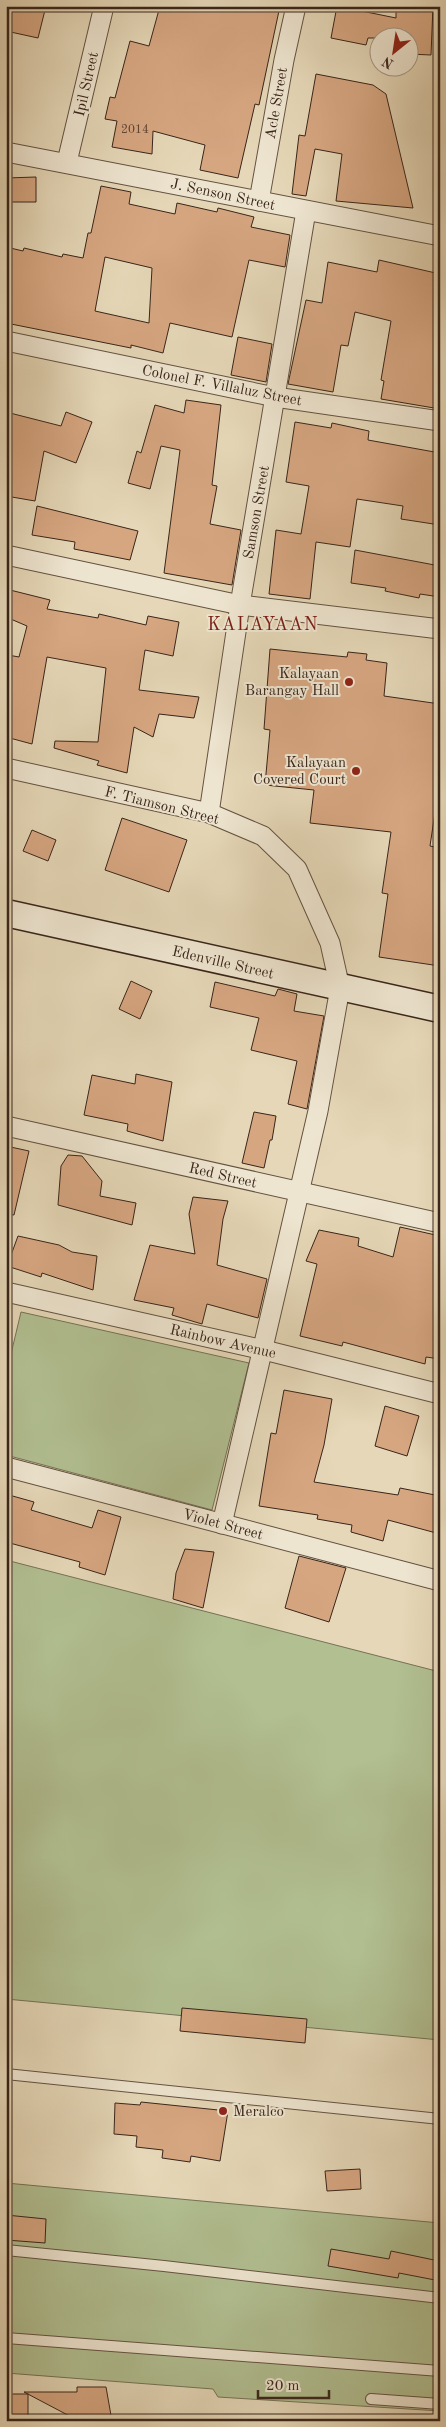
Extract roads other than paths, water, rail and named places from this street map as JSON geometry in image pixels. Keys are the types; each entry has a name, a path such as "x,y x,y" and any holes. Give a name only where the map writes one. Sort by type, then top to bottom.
{"street":[{"name":"Ipil Street","path":"67,162 104,6"},
{"name":"Acle Street","path":"259,201 284,60 296,6"},
{"name":"J. Senson Street","path":"6,152 67,162 306,211 440,236"},
{"name":"Samson Street","path":"209,814 240,605 306,211"},
{"name":"Colonel F. Villaluz Street","path":"6,341 275,397 440,422"},
{"path":"6,555 240,605 440,629"},
{"name":"F. Tiamson Street","path":"6,768 209,814 263,836 298,869 330,943 340,988"},
{"name":"Edenville Street","path":"6,913 440,1009"},
{"path":"222,1524 264,1350 318,1111 340,988"},
{"name":"Red Street","path":"6,1126 440,1223"},
{"name":"Rainbow Avenue","path":"6,1292 264,1350 440,1394"},
{"name":"Violet Street","path":"6,1466 440,1581"}],"lane":[{"path":"6,2074 440,2119"},
{"path":"6,2250 440,2298"},
{"path":"6,2338 440,2371"},
{"path":"370,2399 440,2404"}],"place":[{"name":"Kalayaan Barangay Hall","path":"349,682"},
{"name":"Kalayaan Covered Court","path":"356,771"},
{"name":"Meralco","path":"223,2111"}],"district":[{"name":"KALAYAAN","path":"263,624"}]}
